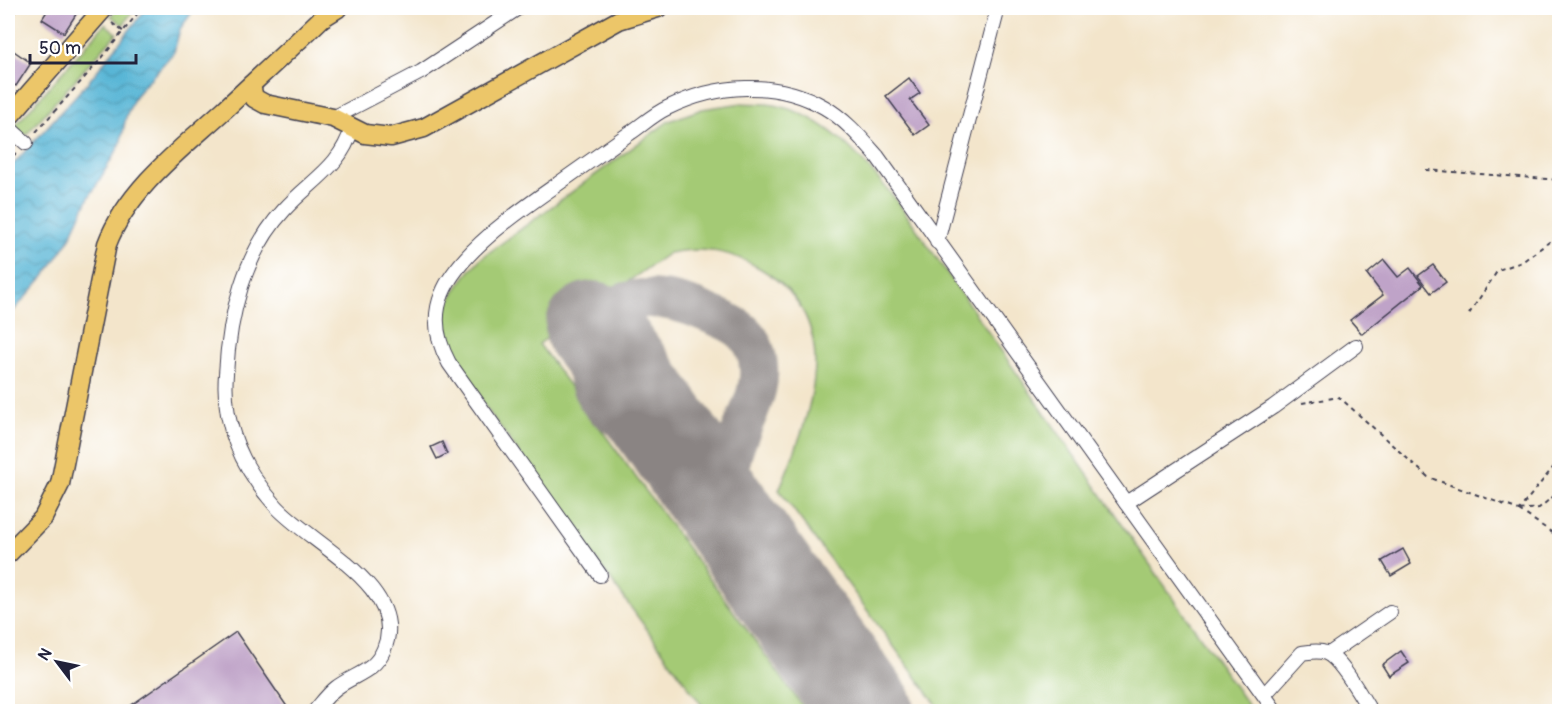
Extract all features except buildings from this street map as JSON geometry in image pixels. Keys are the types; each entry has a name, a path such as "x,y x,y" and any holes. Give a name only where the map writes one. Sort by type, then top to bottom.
{"main road":[{"path":"9,115 104,8"},
{"path":"8,554 43,518 60,484 107,244 113,228 133,198 157,172 322,18 338,8"},
{"path":"251,85 254,98 265,104 333,118 365,134 390,137 424,128 619,20 658,8"}],"lane":[{"path":"937,242 998,8"},
{"path":"333,118 420,72 511,10"},
{"path":"600,575 448,363 438,343 437,311 442,294 464,258 547,192 665,108 696,96 733,88 776,89 810,100 836,115 877,156 1276,711"},
{"path":"9,115 26,142"},
{"path":"314,711 336,688 362,675 378,660 387,636 384,610 368,583 283,513 247,466 229,421 225,403 226,374 232,318 246,272 260,242 281,212 302,190 336,162 347,147 352,128"},
{"path":"1126,503 1273,407 1356,346"},
{"path":"1329,654 1390,612"},
{"path":"1265,694 1302,653 1314,651 1329,654 1371,711"}],"path":[{"path":"8,162 101,59 142,8"},
{"path":"1426,170 1560,180"},
{"path":"1469,314 1498,270 1522,262 1560,234"},
{"path":"1273,407 1339,397 1428,477 1519,510 1560,538"},
{"path":"1519,510 1560,459"},
{"path":"1519,510 1539,508 1560,491"}],"green space":[{"path":"119,8 135,8 123,25 111,16"},
{"path":"105,24 117,33 25,136 14,127"},
{"path":"742,103 779,106 815,121 846,144 885,186 1252,711 941,711 779,490 802,432 815,372 814,343 805,315 788,291 761,269 728,254 694,250 669,253 539,344 806,711 706,711 455,365 445,343 443,320 451,298 480,259 669,121 702,109"}],"water":[{"path":"147,8 195,8 180,29 174,52 135,96 126,117 120,145 88,199 68,242 46,274 8,317 8,170 89,81"}],"taxiway":[{"path":"688,461 658,436 606,409 593,391 587,371 588,349 594,329 605,314 618,305 634,300 651,299 688,306 736,326 753,344 759,368 758,382 751,408 735,448 730,470 730,493 735,525"}],"runway":[{"path":"593,329 867,712"}]}
